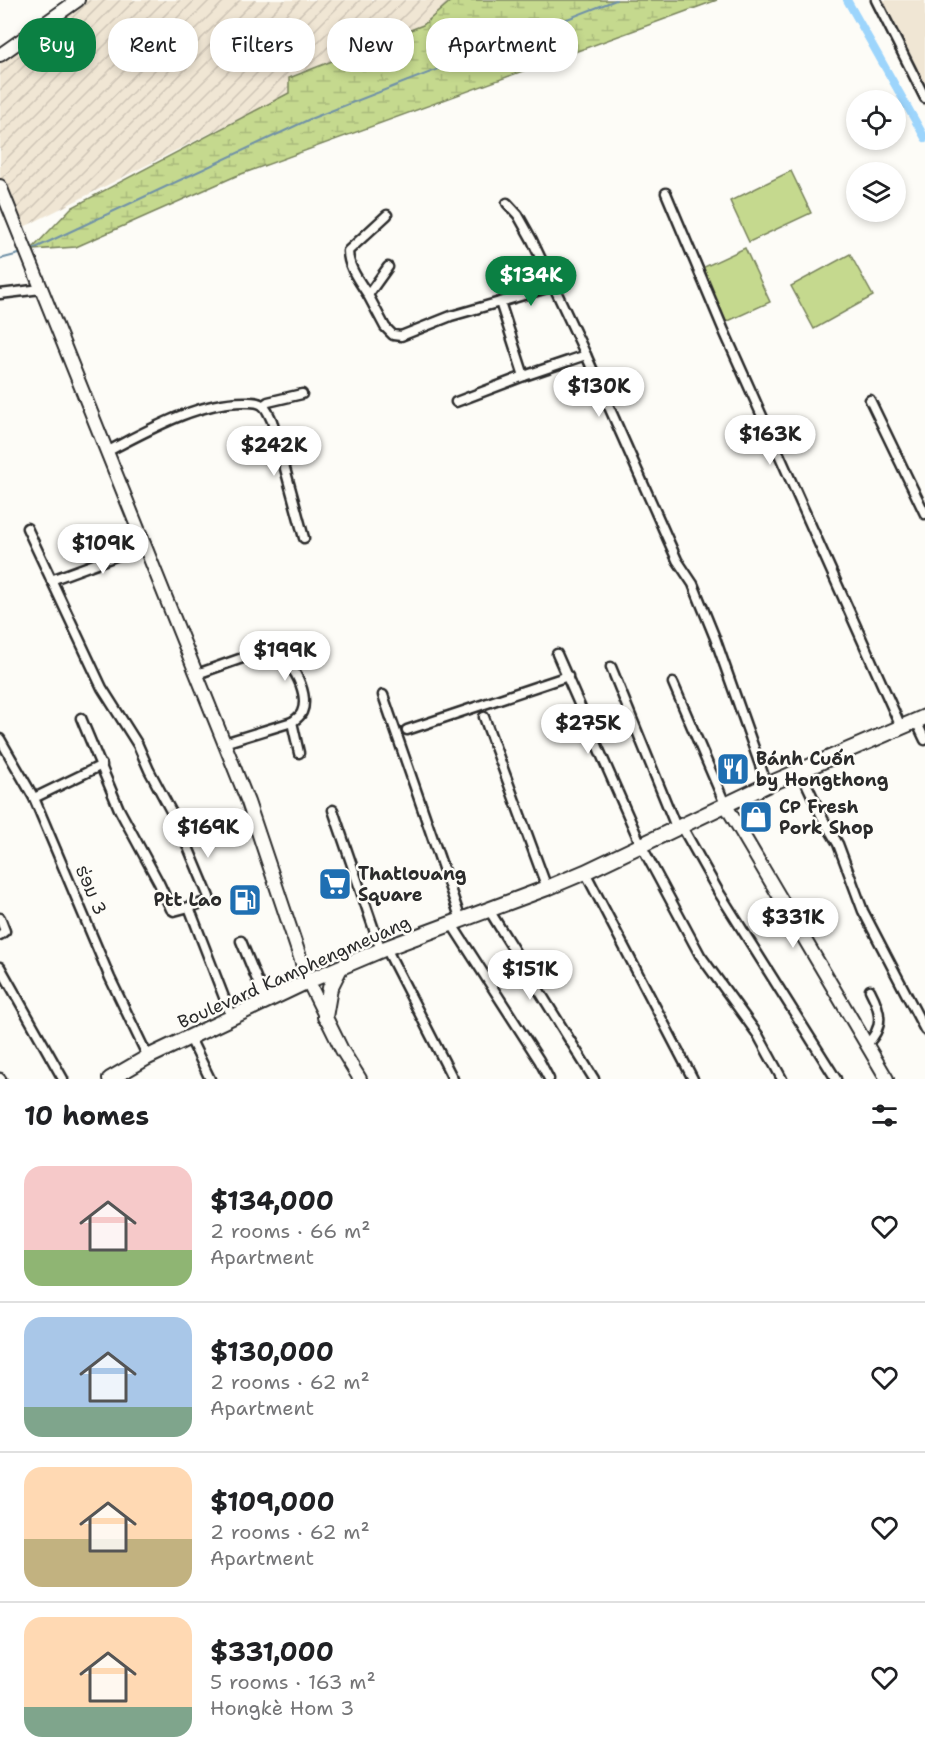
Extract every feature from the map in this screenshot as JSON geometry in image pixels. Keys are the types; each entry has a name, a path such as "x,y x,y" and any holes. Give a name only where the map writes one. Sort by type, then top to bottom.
{"main road":[{"path":"0,54 78,0"},
{"path":"0,186 248,802 308,981 324,1017 360,1079"},
{"name":"Boulevard Kamphengmeuang","path":"120,1076 148,1057 308,981 384,949 585,872 766,785 920,719"},
{"path":"725,804 887,1079"},
{"path":"324,1017 330,988 340,968"}],"street":[{"path":"876,0 925,98"},
{"path":"666,193 733,351 901,727"},
{"path":"507,204 518,215 532,240 677,560 693,584 715,638 766,785"},
{"path":"387,215 348,251 349,261 355,274 385,327 393,335 401,336 451,316 554,286"},
{"path":"368,295 388,267"},
{"path":"0,294 41,289"},
{"path":"500,302 524,376"},
{"path":"456,402 586,355"},
{"path":"264,405 302,394"},
{"path":"870,399 925,514"},
{"path":"108,451 153,429 203,409 229,402 256,402 264,405 272,420 304,538"},
{"path":"27,528 102,688 138,745 184,838 209,897 208,901 174,911 171,909 119,809 81,718"},
{"path":"51,580 146,545"},
{"path":"197,674 268,649 276,652 296,673 303,695 303,710 292,722 225,743"},
{"path":"557,654 641,845 700,955 758,1035 782,1079"},
{"path":"611,667 679,826 836,1079"},
{"path":"407,730 568,676"},
{"path":"673,683 725,804"},
{"path":"383,695 456,922 549,1079"},
{"path":"484,717 547,888"},
{"path":"920,719 925,740"},
{"path":"292,722 299,753"},
{"name":"ຮ່ອມ 3","path":"0,739 34,798 110,978 148,1057"},
{"path":"34,798 102,765"},
{"path":"800,770 823,819 838,844 863,911 925,1030"},
{"path":"333,810 384,949 453,1079"},
{"path":"585,872 693,1079"},
{"path":"189,907 232,1018"},
{"path":"489,910 594,1079"},
{"path":"0,918 5,931 0,935"},
{"path":"241,941 266,1002"},
{"path":"0,966 63,1079"},
{"path":"866,1045 876,1035 879,1021 879,1007 870,990"},
{"path":"190,1038 210,1079"}],"shaded area":[{"path":"71,0 452,0 431,18 426,18 423,25 414,28 414,18 327,18 327,62 315,67 315,18 210,18 210,72 302,72 289,77 290,93 18,230 0,186 0,55 18,41 18,72 96,72 96,18 48,18"},
{"path":"869,0 925,0 925,107"}],"green space":[{"path":"452,0 717,0 578,51 578,18 431,18"},
{"path":"426,22 426,72 520,72 236,176 76,247 31,250 71,208 289,93 289,78 304,72 315,72 315,68 327,63 327,72 414,72 414,29"},
{"path":"791,171 811,213 749,242 730,201"},
{"path":"745,248 770,302 726,322 702,268"},
{"path":"850,254 873,296 814,329 791,286"}],"waterway":[{"path":"31,250 310,119 616,0"},
{"path":"847,0 925,138"},
{"path":"0,259 23,253"}],"place":[{"name":"Bánh Cuốn by Hongthong","path":"733,769"},
{"name":"CP Fresh Pork Shop","path":"756,817"},
{"name":"Thatlouang Square","path":"335,884"},
{"name":"Ptt Lao","path":"245,900"}]}
